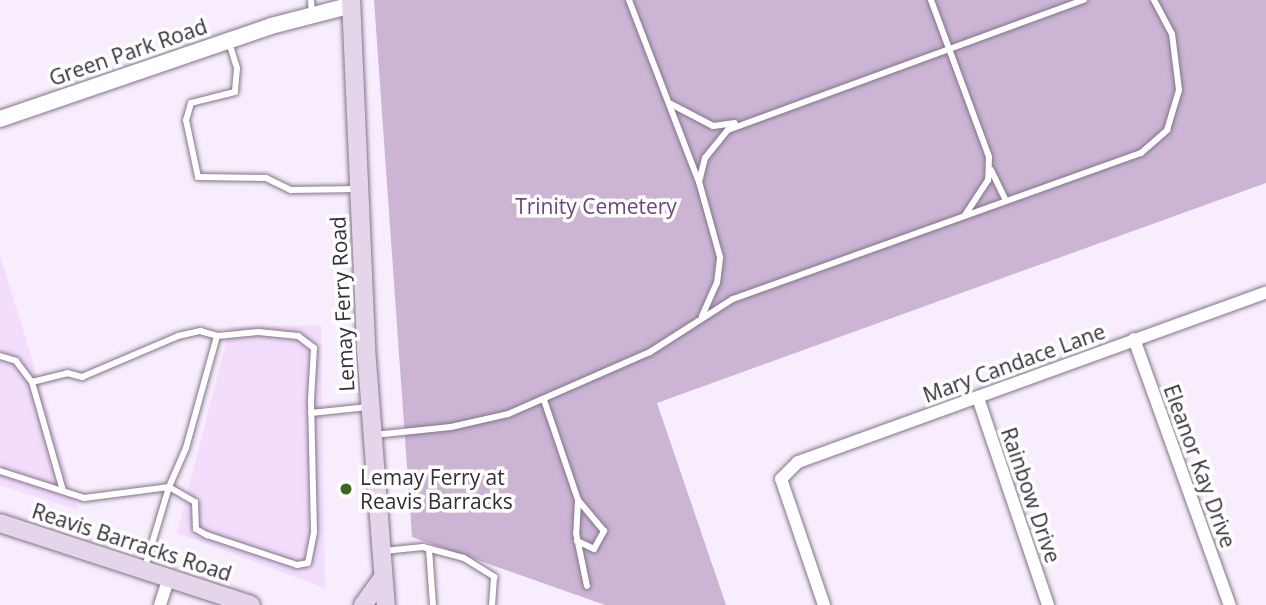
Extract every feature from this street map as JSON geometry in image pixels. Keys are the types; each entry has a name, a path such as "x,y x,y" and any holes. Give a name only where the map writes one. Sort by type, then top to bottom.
{"main road":[{"name":"Lemay Ferry Road","path":"354,2 369,407 386,605"},
{"name":"Reavis Barracks Road","path":"0,523 250,605"},
{"path":"363,605 383,578"}],"street":[{"name":"Green Park Road","path":"0,119 229,41 311,7 354,2"},
{"name":"Mary Candace Lane","path":"824,605 781,479 798,462 1266,293"},
{"name":"Eleanor Kay Drive","path":"1134,339 1230,605"},
{"name":"Rainbow Drive","path":"978,398 1048,605"},
{"path":"160,605 169,577"}],"lane":[{"path":"629,0 699,182 720,257 717,284 701,318"},
{"path":"931,0 990,168 1006,201"},
{"path":"670,103 713,127 747,120 1084,0"},
{"path":"372,436 451,428 508,414 650,352 733,299 1141,153 1167,130 1179,90 1179,64 1165,15 1154,0"},
{"path":"229,41 237,68 235,92 191,103 186,120 198,177 266,178 291,190 359,188"},
{"path":"699,182 714,142 747,120"},
{"path":"964,216 983,190 990,168"},
{"path":"0,471 84,498 169,486 195,502 197,528 207,535 297,565 308,563 314,532 311,413 314,348 298,336 258,332 217,336 200,331 178,336 82,377 67,373 32,382"},
{"path":"144,570 169,486 186,448 217,336"},
{"path":"0,356 16,361 32,382 63,491"},
{"path":"544,400 578,500 577,541 587,586"},
{"path":"311,413 369,407"},
{"path":"577,541 594,549 604,531 578,500"},
{"path":"429,549 433,605"},
{"path":"381,551 429,549 486,569 494,577 492,605"}],"shaded area":[{"path":"0,255 36,372 78,510 0,485"},
{"path":"321,325 325,588 177,533 230,327"}],"green space":[{"name":"Trinity Cemetery","path":"374,0 1266,0 1266,183 657,403 726,605 605,605 412,537"}],"place":[{"name":"Lemay Ferry at Reavis Barracks","path":"346,489"}]}
